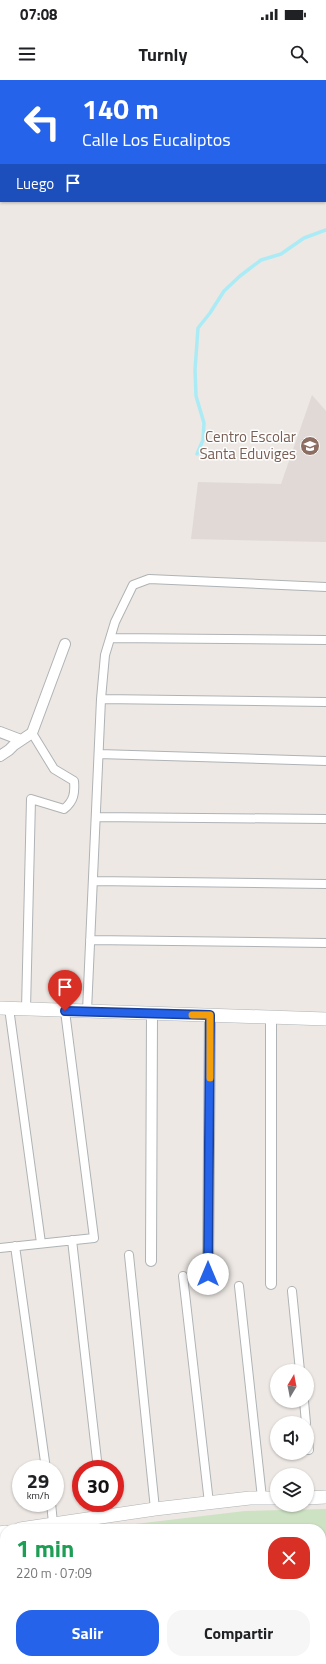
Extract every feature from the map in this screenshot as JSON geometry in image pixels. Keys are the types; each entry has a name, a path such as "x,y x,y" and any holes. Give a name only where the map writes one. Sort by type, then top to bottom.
{"street":[{"path":"87,1011 101,699 105,655 115,622 133,585 149,580 326,587"},
{"path":"111,638 326,640"},
{"path":"0,756 21,740 32,734 65,644"},
{"path":"101,699 326,702"},
{"path":"0,732 21,740"},
{"path":"26,1009 31,799 64,808 70,804 75,793 74,781 54,769 32,734"},
{"path":"99,754 326,760"},
{"path":"96,817 326,819"},
{"path":"93,881 326,884"},
{"path":"90,940 326,943"},
{"path":"41,1243 4,1008 152,1014 326,1018"},
{"path":"0,1248 94,1238 65,1011"},
{"path":"151,1261 152,1014"},
{"path":"208,1274 210,1015"},
{"path":"271,1017 271,1284"},
{"path":"72,1240 97,1460"},
{"path":"15,1246 45,1460"},
{"path":"128,1255 155,1509"},
{"path":"183,1276 209,1503"},
{"path":"239,1286 262,1498"},
{"path":"292,1291 299,1364"},
{"path":"314,1498 326,1497"},
{"path":"48,1524 155,1509 270,1498"},
{"path":"52,1512 53,1523"},
{"path":"103,1512 103,1516"}],"shaded area":[{"name":"Centro Escolar Santa Eduviges","path":"312,395 326,411 326,542 191,539 198,482 281,484"}],"green space":[{"path":"314,1509 326,1509 326,1524 135,1524 245,1511 314,1512"}],"waterway":[{"path":"197,454 203,440 204,423 196,396 195,370 198,328 224,291 240,276 261,260 281,254 304,238 326,230"}],"slow traffic":[{"path":"192,1015 210,1015 210,1078"}],"place":[{"name":"Centro Escolar Santa Eduviges","path":"310,446"}],"route":[{"path":"65,1011 210,1015 208,1274"}]}
